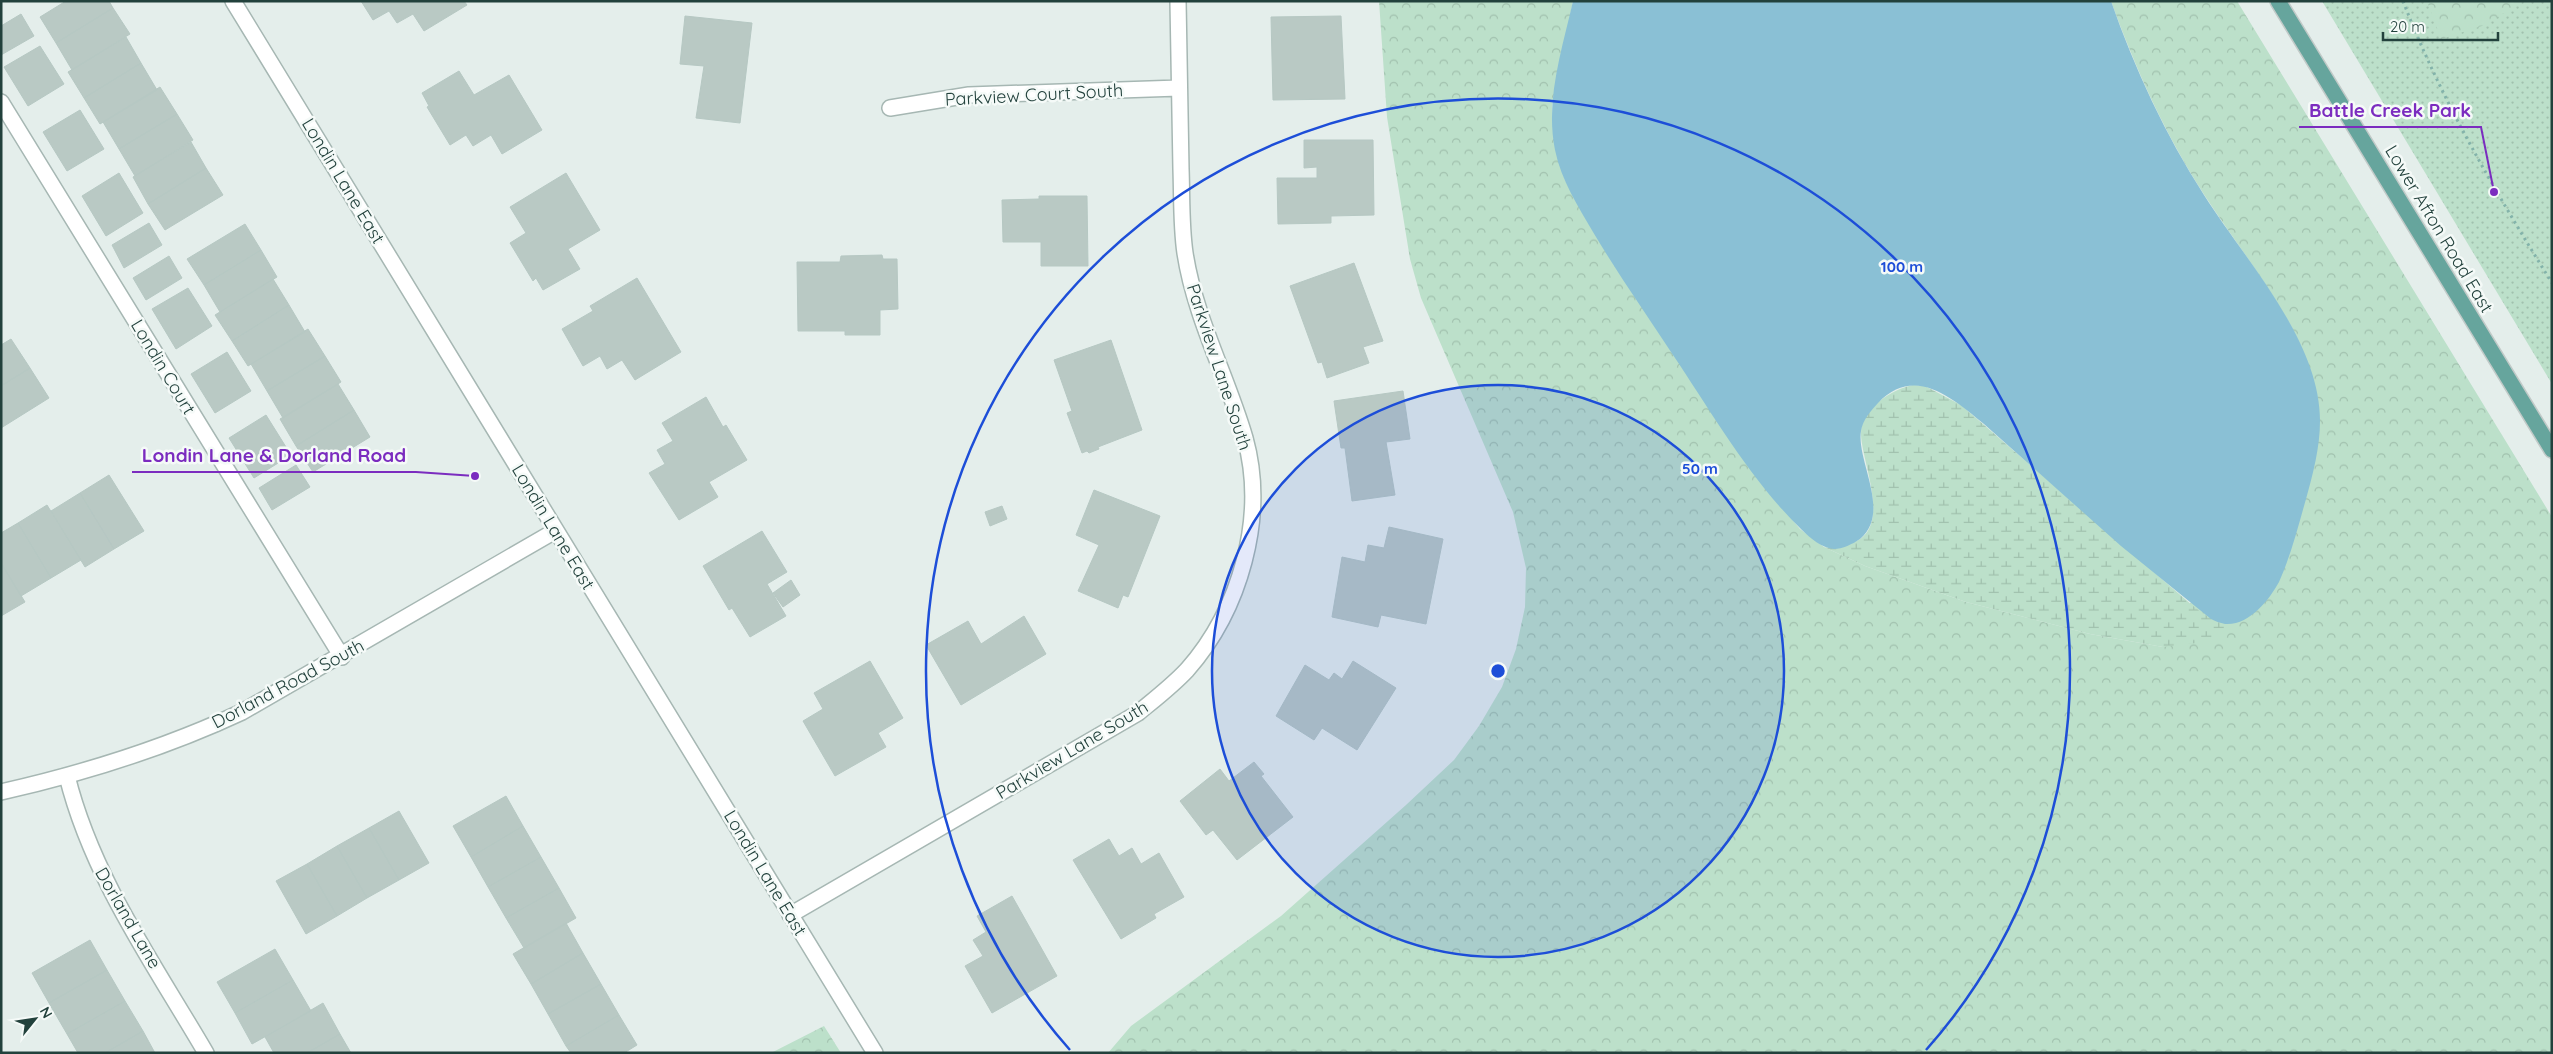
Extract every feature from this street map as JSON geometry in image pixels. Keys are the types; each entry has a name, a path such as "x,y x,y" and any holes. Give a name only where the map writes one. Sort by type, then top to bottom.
{"main road":[{"name":"Lower Afton Road East","path":"2278,1 2552,450"}],"street":[{"name":"Londin Lane East","path":"233,1 875,1053"},
{"name":"Parkview Lane South","path":"790,915 1138,713 1186,670 1205,646 1227,609 1236,588 1248,541 1252,497 1251,468 1239,419 1191,285 1184,237 1178,1"},
{"name":"Parkview Court South","path":"890,108 969,95 1179,88"},
{"name":"Londin Court","path":"1,102 342,657"},
{"name":"Dorland Road South","path":"1,792 67,776 145,752 242,712 342,657 556,531"},
{"name":"Dorland Lane","path":"67,776 75,810 95,860 206,1053"}],"path":[{"path":"2403,1 2422,51 2496,192 2552,283"}],"green space":[{"path":"1379,1 1573,1 1552,105 1556,152 1565,180 1607,254 1716,418 1756,476 1800,529 1824,547 1865,566 1966,602 2090,634 2163,647 2318,400 2305,357 2284,314 2205,196 2164,125 2141,77 2111,1 2237,1 2552,517 2552,1053 1108,1053 1131,1026 1281,916 1454,760 1479,726 1502,687 1516,649 1525,607 1526,568 1513,512 1421,298 1410,259 1387,117"},
{"path":"2322,1 2552,1 2552,384"},
{"path":"2427,1 2524,1 2482,26 2441,39"},
{"path":"1913,385 1925,386 1961,405 2193,606 2209,617 2216,621 2229,622 2254,613 2224,633 2196,643 2163,647 2090,634 1966,602 1865,566 1824,547 1843,546 1854,542 1865,534 1871,523 1873,509 1872,493 1861,435 1862,426 1871,409 1879,402 1896,391"},
{"path":"824,1026 841,1053 771,1053"}],"water":[{"path":"1573,1 2111,1 2130,52 2176,149 2204,195 2259,274 2294,331 2308,361 2317,391 2320,431 2311,480 2283,572 2275,589 2264,604 2250,616 2234,624 2225,624 2211,619 2121,546 1972,414 1947,396 1933,389 1920,386 1906,386 1892,392 1878,403 1865,419 1862,427 1861,443 1863,457 1873,501 1873,515 1869,528 1857,541 1837,549 1825,547 1809,536 1783,511 1733,446 1612,263 1561,172 1552,131 1553,94"}],"building":[{"path":"66,1 109,1 113,8 56,43 40,17"},
{"path":"361,1 464,1 467,5 424,31 413,14 397,23 389,11 373,20"},
{"path":"113,8 130,34 72,70 56,43"},
{"path":"21,14 34,36 1,55 1,26"},
{"path":"685,16 752,23 740,123 696,118 704,66 680,64"},
{"path":"1341,16 1345,99 1273,100 1271,17"},
{"path":"126,37 141,63 84,98 68,72"},
{"path":"40,46 64,84 28,106 4,67"},
{"path":"141,63 157,90 100,124 84,98"},
{"path":"459,71 474,95 509,75 542,130 502,154 491,135 473,146 466,135 450,145 427,107 429,106 422,93"},
{"path":"160,87 177,114 119,149 103,122"},
{"path":"80,110 104,149 67,171 43,132"},
{"path":"177,114 193,140 135,176 119,149"},
{"path":"1304,140 1373,140 1374,215 1331,216 1331,223 1278,224 1277,178 1317,178 1317,167 1304,168"},
{"path":"191,142 206,168 148,204 133,177"},
{"path":"206,168 223,195 165,230 148,204"},
{"path":"119,173 143,213 106,236 82,196"},
{"path":"566,173 600,230 568,249 580,269 543,290 536,278 533,281 510,243 526,233 510,207"},
{"path":"1039,196 1087,196 1088,266 1041,266 1041,242 1003,242 1002,200 1039,199"},
{"path":"149,223 162,245 124,268 112,245"},
{"path":"245,224 261,250 204,285 187,259"},
{"path":"261,250 277,277 220,312 204,285"},
{"path":"882,255 883,259 897,259 898,309 880,310 880,335 845,335 845,331 798,331 797,262 840,262 841,256"},
{"path":"169,256 182,278 146,300 133,278"},
{"path":"1354,263 1383,341 1363,347 1369,363 1327,378 1322,362 1318,363 1290,286"},
{"path":"637,278 681,352 635,380 622,360 607,369 600,356 583,366 562,329 593,311 590,306"},
{"path":"273,279 289,305 232,341 215,315"},
{"path":"188,288 212,326 176,349 152,309"},
{"path":"289,305 305,332 248,366 232,341"},
{"path":"308,329 325,356 267,391 251,364"},
{"path":"11,339 30,368 1,386 1,345"},
{"path":"1111,340 1142,430 1098,447 1099,449 1089,453 1087,451 1082,453 1067,413 1072,411 1054,360"},
{"path":"227,352 251,391 215,413 191,374"},
{"path":"325,356 341,382 283,418 267,391"},
{"path":"30,368 49,398 1,428 1,386"},
{"path":"338,384 354,410 296,446 280,419"},
{"path":"1403,391 1410,439 1386,442 1395,495 1352,501 1345,448 1341,448 1334,401"},
{"path":"706,397 723,427 726,425 747,460 709,482 718,497 679,520 649,473 665,464 657,450 673,441 662,423"},
{"path":"354,410 370,437 313,472 296,446"},
{"path":"266,415 291,455 254,478 229,438"},
{"path":"296,465 310,487 272,510 259,488"},
{"path":"109,475 144,531 114,549 80,493"},
{"path":"1094,490 1160,516 1128,597 1123,595 1118,608 1078,591 1099,545 1076,535"},
{"path":"80,493 114,549 85,567 51,511"},
{"path":"47,505 81,560 51,578 18,523"},
{"path":"1002,506 1007,519 990,526 985,512"},
{"path":"18,523 51,578 21,596 1,563 1,533"},
{"path":"1389,527 1443,539 1426,624 1381,615 1378,627 1332,617 1342,557 1365,562 1368,545 1384,548"},
{"path":"762,531 787,572 767,584 786,616 750,637 732,608 729,610 703,566"},
{"path":"1,563 25,602 1,616"},
{"path":"791,580 800,595 783,607 773,593"},
{"path":"1024,616 1046,654 961,705 926,645 968,621 981,644"},
{"path":"870,661 903,718 878,733 886,747 835,776 803,721 823,709 814,693"},
{"path":"1353,661 1396,688 1357,750 1322,728 1314,740 1276,716 1305,665 1329,680 1334,673 1342,679"},
{"path":"1254,762 1264,774 1261,776 1293,817 1237,860 1213,830 1206,835 1180,801 1220,769 1229,781"},
{"path":"506,796 523,826 471,857 453,826"},
{"path":"399,811 429,863 399,880 369,828"},
{"path":"523,826 541,857 488,887 471,857"},
{"path":"369,828 399,880 367,898 337,846"},
{"path":"1109,839 1119,856 1132,848 1141,864 1159,853 1184,897 1154,914 1156,918 1121,939 1073,860"},
{"path":"337,846 367,898 337,916 307,864"},
{"path":"541,857 559,888 506,918 488,887"},
{"path":"307,864 337,916 306,934 276,881"},
{"path":"559,888 576,918 524,948 506,918"},
{"path":"1012,896 1057,976 992,1013 965,966 983,956 973,940 986,932 977,916"},
{"path":"566,923 583,953 531,984 513,954"},
{"path":"90,940 107,970 49,1003 32,973"},
{"path":"275,949 293,980 235,1013 217,982"},
{"path":"583,953 601,984 548,1014 531,984"},
{"path":"107,970 125,1001 67,1034 49,1003"},
{"path":"293,980 311,1011 252,1044 235,1013"},
{"path":"601,984 619,1015 566,1046 548,1014"},
{"path":"125,1001 143,1031 105,1053 78,1053 67,1034"},
{"path":"323,1003 340,1034 307,1053 274,1053 265,1037"},
{"path":"619,1015 637,1045 624,1053 571,1053 566,1046"},
{"path":"143,1031 155,1053 105,1053"},
{"path":"340,1034 351,1053 307,1053"}],"place":[{"name":"Battle Creek Park","path":"2494,192"},
{"name":"Londin Lane & Dorland Road","path":"475,476"}]}
